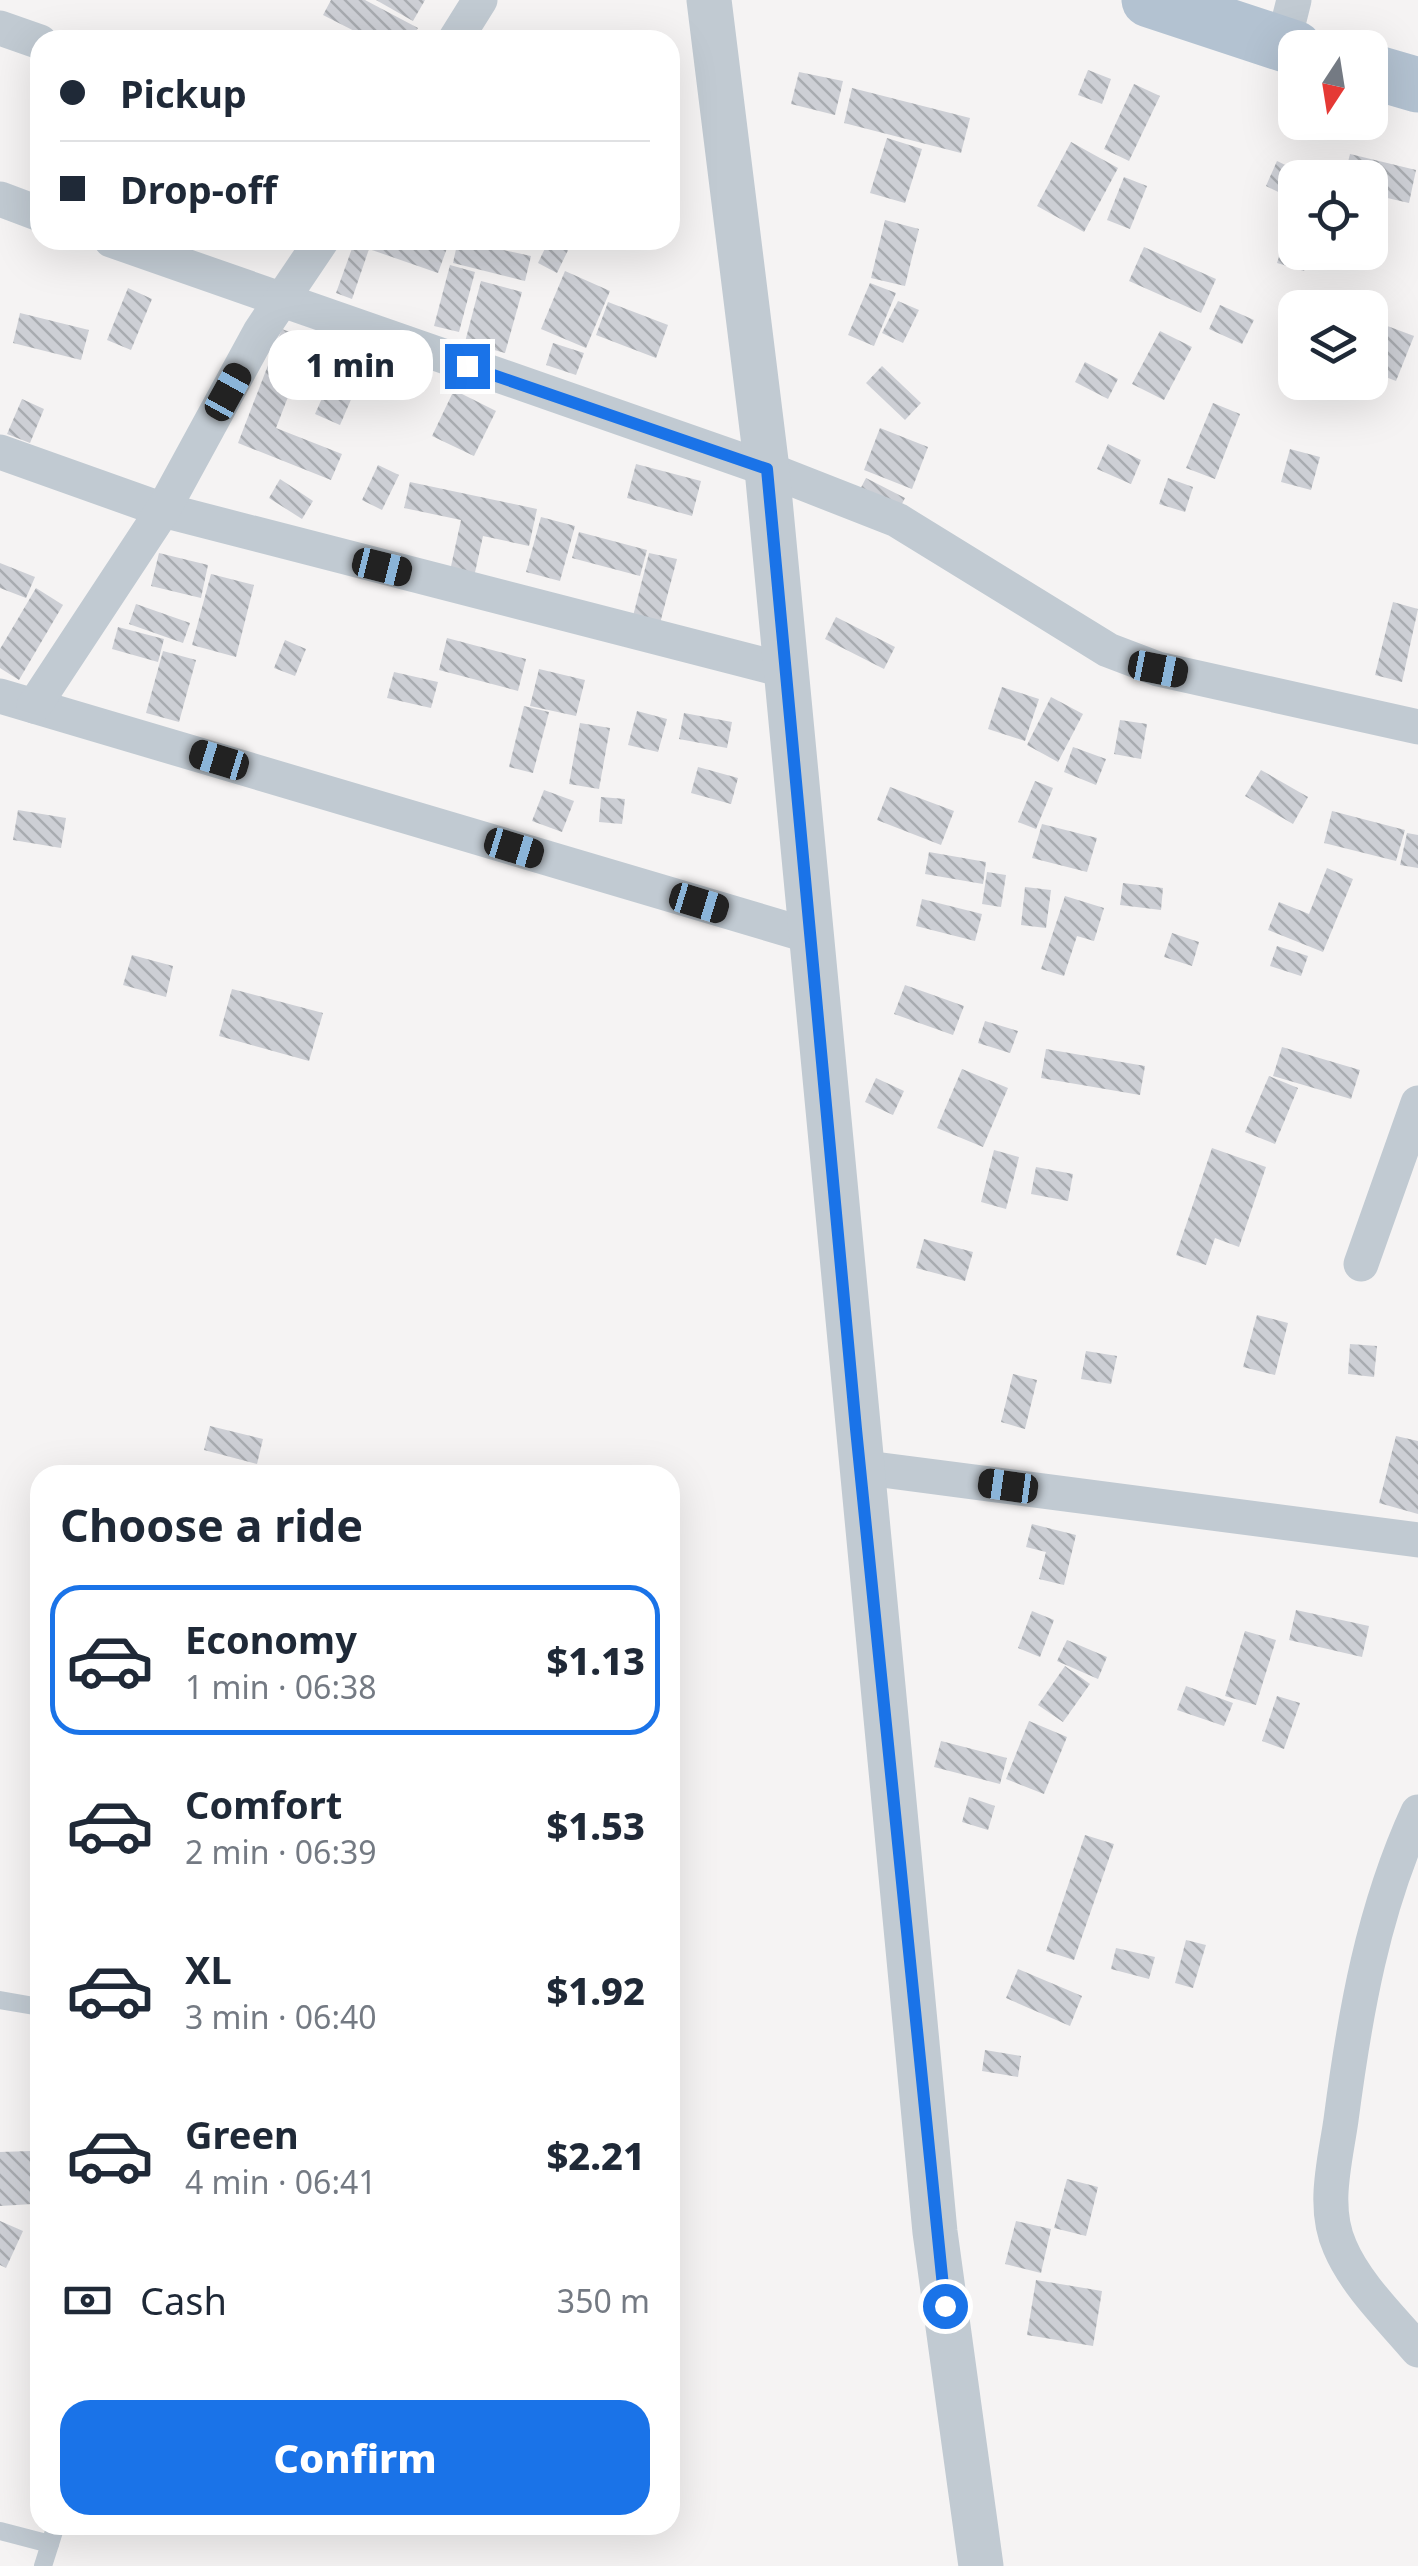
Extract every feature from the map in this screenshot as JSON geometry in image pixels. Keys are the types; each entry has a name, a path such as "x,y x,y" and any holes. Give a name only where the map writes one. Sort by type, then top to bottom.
{"main road":[{"path":"1150,0 1285,30"},
{"path":"1388,76 1418,85"}],"street":[{"path":"462,30 480,0"},
{"path":"709,0 767,469 935,2232 981,2566"},
{"path":"0,28 30,38"},
{"path":"0,199 30,210"},
{"path":"138,250 767,469 897,520 1124,656 1158,669 1418,727"},
{"path":"34,706 163,510 280,302 315,250"},
{"path":"0,452 163,510 784,670"},
{"path":"0,696 810,936"},
{"path":"1360,1264 1418,1103"},
{"path":"860,1467 1418,1540"},
{"path":"1418,1812 1380,1910 1356,2010 1329,2202 1340,2247 1371,2294 1418,2350"}],"lane":[{"path":"0,2000 30,2006"},
{"path":"0,2531 30,2533"},
{"path":"43,2566 53,2535"}],"building":[{"path":"331,0 365,0 418,28 352,30 323,15"},
{"path":"376,0 425,0 413,21"},
{"path":"1088,70 1111,79 1102,104 1078,95"},
{"path":"799,72 843,81 835,115 791,104"},
{"path":"1134,84 1160,96 1129,161 1104,149"},
{"path":"852,88 970,118 961,153 844,123"},
{"path":"887,138 922,149 905,203 870,193"},
{"path":"1071,142 1118,168 1084,232 1037,206"},
{"path":"1350,154 1375,160 1348,160"},
{"path":"1277,161 1278,192 1266,186"},
{"path":"1388,163 1416,170 1409,203 1388,198"},
{"path":"1124,177 1147,186 1130,229 1107,220"},
{"path":"885,220 919,229 905,286 871,278"},
{"path":"1144,247 1216,279 1201,313 1129,281"},
{"path":"351,250 369,250 352,299 336,293"},
{"path":"372,250 446,250 438,273"},
{"path":"456,250 504,250 531,256 525,281 453,263"},
{"path":"544,250 568,250 557,273 538,263"},
{"path":"450,265 475,272 459,332 434,326"},
{"path":"565,271 610,291 586,348 541,329"},
{"path":"481,281 522,292 505,353 465,342"},
{"path":"870,283 896,293 874,346 848,335"},
{"path":"128,288 152,299 131,350 107,340"},
{"path":"898,301 919,310 903,343 882,333"},
{"path":"608,302 668,325 656,358 596,335"},
{"path":"1220,305 1254,320 1242,344 1209,329"},
{"path":"20,313 89,330 81,360 13,343"},
{"path":"1388,326 1414,336 1396,381 1388,378"},
{"path":"282,329 310,340 276,428 342,454 331,480 238,443"},
{"path":"1160,331 1192,347 1164,400 1132,384"},
{"path":"553,343 584,353 576,375 546,365"},
{"path":"342,353 366,365 340,425 315,414"},
{"path":"1085,362 1118,379 1108,399 1075,382"},
{"path":"882,366 921,403 905,420 866,383"},
{"path":"454,390 496,411 474,456 432,436"},
{"path":"22,399 44,409 30,443 7,434"},
{"path":"1213,403 1240,414 1215,479 1186,468"},
{"path":"880,428 928,447 912,489 864,470"},
{"path":"1108,444 1141,460 1131,484 1097,469"},
{"path":"1290,449 1320,457 1311,490 1281,482"},
{"path":"636,464 701,481 692,516 627,498"},
{"path":"378,465 399,475 382,510 362,500"},
{"path":"866,478 905,498 893,521 854,501"},
{"path":"1168,478 1193,487 1185,512 1159,504"},
{"path":"280,479 313,501 302,519 269,498"},
{"path":"410,482 537,509 529,546 483,536 474,577 450,571 461,520 404,508"},
{"path":"541,517 575,526 560,581 526,572"},
{"path":"579,532 647,550 640,576 572,558"},
{"path":"159,553 208,565 201,598 151,586"},
{"path":"649,553 677,559 659,627 632,620"},
{"path":"0,563 35,577 26,598 0,588"},
{"path":"211,574 254,585 236,657 192,645"},
{"path":"36,588 63,605 19,680 0,668 0,649"},
{"path":"1393,602 1418,609 1402,682 1375,675"},
{"path":"136,604 190,623 183,643 129,624"},
{"path":"836,617 895,647 884,669 825,639"},
{"path":"118,627 164,639 158,662 112,649"},
{"path":"447,638 526,659 518,691 439,670"},
{"path":"285,640 306,649 295,676 274,668"},
{"path":"163,651 196,660 179,722 146,713"},
{"path":"539,669 585,680 576,716 530,706"},
{"path":"394,672 438,682 431,708 387,698"},
{"path":"1002,687 1039,699 1025,741 988,729"},
{"path":"1051,697 1083,714 1058,762 1027,745"},
{"path":"524,706 549,712 533,773 509,767"},
{"path":"637,711 667,719 658,752 628,745"},
{"path":"684,713 732,722 727,748 679,739"},
{"path":"1120,720 1147,724 1141,759 1114,754"},
{"path":"580,723 610,728 599,789 569,784"},
{"path":"1073,747 1106,759 1096,785 1064,772"},
{"path":"698,767 738,778 731,804 691,793"},
{"path":"1261,770 1308,797 1293,824 1245,796"},
{"path":"1035,781 1053,788 1036,829 1018,822"},
{"path":"890,787 954,811 941,845 877,820"},
{"path":"544,790 574,801 562,832 532,821"},
{"path":"601,797 625,799 622,824 599,822"},
{"path":"18,810 66,818 61,848 13,840"},
{"path":"1332,811 1405,830 1396,861 1324,843"},
{"path":"1042,824 1097,838 1087,872 1032,858"},
{"path":"1407,833 1418,835 1418,868 1400,865"},
{"path":"929,852 986,862 983,884 925,874"},
{"path":"1327,868 1353,879 1323,952 1268,930 1279,902 1309,914"},
{"path":"987,872 1006,875 1001,907 982,904"},
{"path":"1123,883 1163,888 1161,910 1120,905"},
{"path":"1025,887 1051,890 1046,928 1021,925"},
{"path":"1065,896 1104,908 1094,941 1077,936 1064,976 1041,969"},
{"path":"922,899 982,914 975,941 916,926"},
{"path":"1172,933 1199,942 1192,966 1164,957"},
{"path":"1277,946 1308,956 1301,976 1270,966"},
{"path":"132,955 173,966 166,997 123,985"},
{"path":"905,985 964,1006 953,1035 894,1014"},
{"path":"232,989 323,1013 309,1061 219,1036"},
{"path":"985,1021 1018,1031 1010,1053 978,1043"},
{"path":"1282,1047 1360,1070 1351,1099 1273,1076"},
{"path":"1046,1049 1145,1066 1140,1095 1041,1078"},
{"path":"962,1069 1008,1088 983,1147 937,1128"},
{"path":"1269,1076 1298,1088 1275,1144 1245,1132"},
{"path":"876,1078 904,1091 893,1115 865,1102"},
{"path":"1212,1148 1266,1167 1239,1247 1215,1238 1206,1265 1176,1255"},
{"path":"994,1150 1019,1157 1006,1209 981,1202"},
{"path":"1036,1167 1073,1174 1068,1201 1031,1194"},
{"path":"924,1239 973,1252 965,1281 916,1268"},
{"path":"1257,1315 1288,1323 1275,1375 1243,1367"},
{"path":"1350,1344 1377,1346 1374,1377 1348,1374"},
{"path":"1086,1351 1117,1356 1111,1384 1081,1379"},
{"path":"1013,1374 1037,1380 1025,1429 1001,1422"},
{"path":"210,1426 263,1439 257,1464 204,1450"},
{"path":"1396,1436 1418,1441 1418,1514 1379,1503"},
{"path":"1032,1524 1076,1535 1064,1585 1039,1579 1046,1552 1026,1547"},
{"path":"1296,1610 1369,1626 1362,1657 1289,1640"},
{"path":"1032,1611 1054,1620 1040,1657 1018,1648"},
{"path":"1245,1631 1276,1640 1256,1705 1225,1696"},
{"path":"1067,1640 1107,1657 1098,1679 1057,1661"},
{"path":"1065,1666 1090,1684 1063,1722 1038,1705"},
{"path":"1186,1686 1233,1703 1224,1726 1177,1710"},
{"path":"1277,1696 1300,1703 1284,1749 1262,1741"},
{"path":"1029,1721 1067,1737 1044,1794 1006,1779"},
{"path":"941,1741 1007,1758 1000,1784 934,1767"},
{"path":"969,1797 995,1806 988,1830 962,1822"},
{"path":"1085,1835 1114,1844 1074,1960 1046,1951"},
{"path":"1186,1940 1206,1945 1193,1988 1175,1983"},
{"path":"1116,1948 1155,1957 1149,1979 1111,1969"},
{"path":"1018,1969 1082,1996 1070,2026 1006,1998"},
{"path":"985,2050 1021,2056 1018,2077 982,2071"},
{"path":"30,2151 30,2204 0,2206 0,2152"},
{"path":"1067,2179 1098,2187 1086,2236 1054,2228"},
{"path":"0,2221 23,2231 6,2268 0,2265"},
{"path":"1016,2221 1051,2229 1041,2273 1005,2264"},
{"path":"1036,2280 1102,2291 1093,2346 1027,2335"}],"route":[{"path":"467,366 767,469 856,1429 945,2306"}]}
